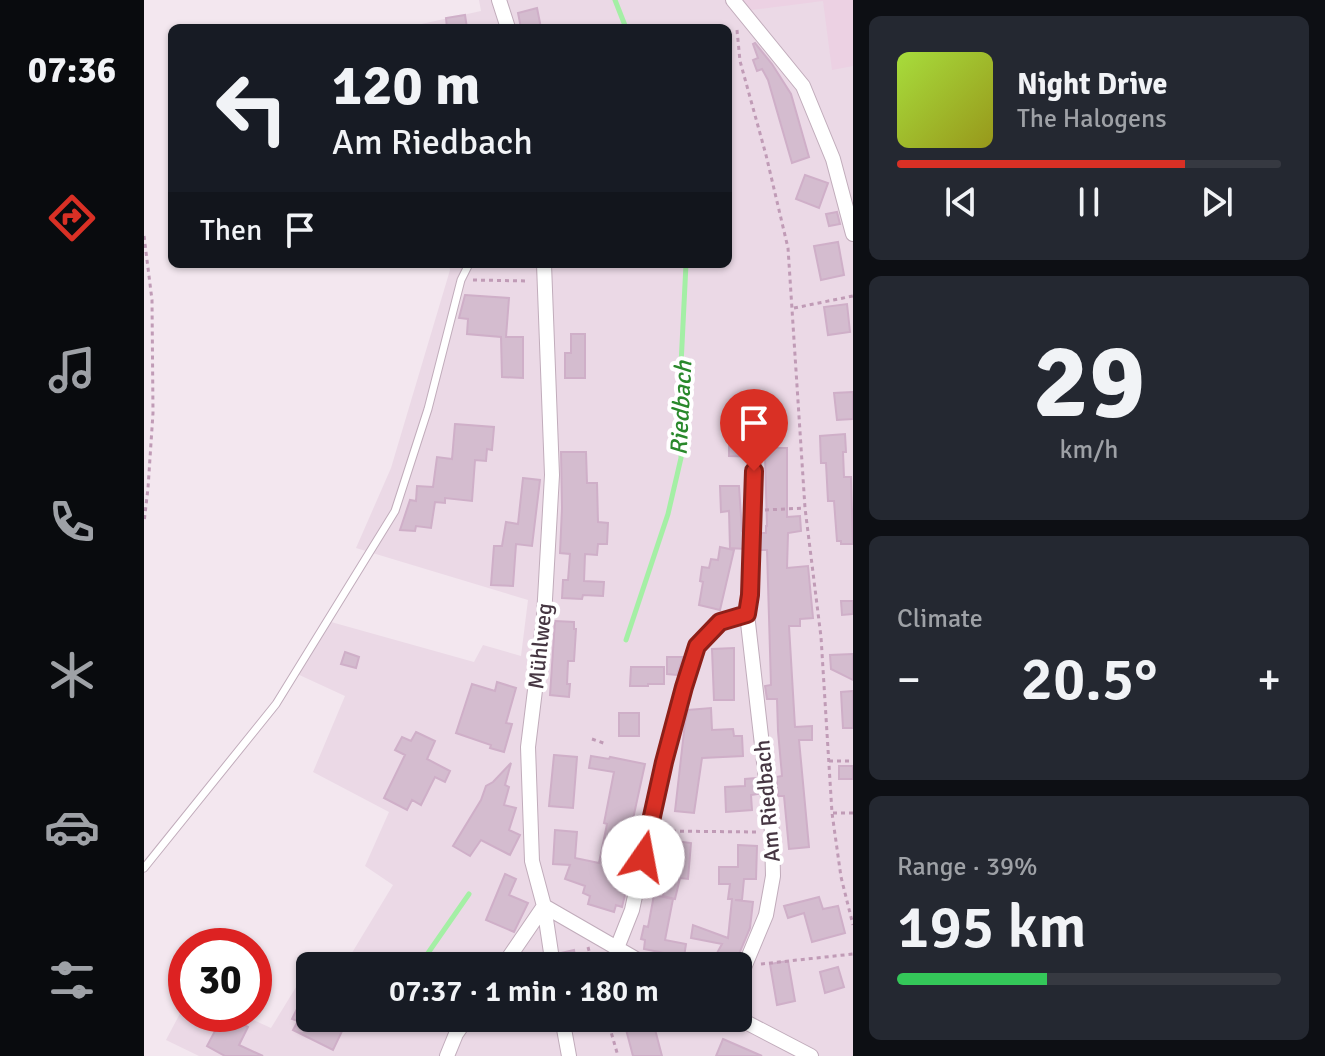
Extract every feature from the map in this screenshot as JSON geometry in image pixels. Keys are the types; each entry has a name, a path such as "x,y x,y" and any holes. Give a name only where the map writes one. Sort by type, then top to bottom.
{"street":[{"path":"499,0 507,24"},
{"path":"733,0 803,86 833,159 853,234"},
{"name":"Mühlweg","path":"544,268 552,475 544,617 528,747 532,861 544,906 551,952"},
{"path":"617,948 632,910 664,762 697,646 720,622 747,614"},
{"name":"Am Riedbach","path":"747,614 772,832 773,876 766,915 751,952"},
{"path":"513,952 544,906 624,952"},
{"path":"752,1025 811,1056"},
{"path":"447,1056 457,1032"},
{"path":"565,1032 569,1056"}],"lane":[{"path":"144,868 276,704 395,511 428,409 461,280 467,268"},
{"name":"Am Riedbach","path":"747,614 754,471"}],"path":[{"path":"737,31 740,61 788,248 805,508 821,637 832,813 841,877 853,925"},
{"path":"144,236 152,300 153,413 144,523"},
{"path":"461,280 544,281"},
{"path":"793,309 853,296"},
{"path":"753,510 805,508"},
{"path":"592,739 606,744"},
{"path":"829,761 853,761"},
{"path":"832,813 853,813"},
{"path":"649,831 772,832"},
{"path":"752,971 782,960 853,954"},
{"path":"611,1032 618,1056"}],"shaded area":[{"path":"479,0 853,0 853,1056 199,1056 166,1040 170,1032 272,1032 272,1026 296,987 296,1032 752,1032 752,952 352,952 393,885 365,866 389,812 313,772 345,696 293,672 324,620 474,662 483,645 521,656 528,600 356,548 391,468 450,268 732,268 732,24 421,24 481,11"},
{"path":"741,0 853,0 853,66 832,70 823,1 751,10"}],"building":[{"path":"537,8 540,24 520,24 518,13"},
{"path":"465,15 466,24 447,24 446,18"},
{"path":"755,43 791,94 809,157 792,163 768,80 762,69 757,71 753,60 758,58"},
{"path":"805,175 828,183 819,208 796,199"},
{"path":"837,212 840,224 829,226 826,214"},
{"path":"838,242 844,275 821,280 814,246"},
{"path":"465,295 509,298 506,337 523,337 523,378 502,377 501,337 467,334 468,319 459,318"},
{"path":"847,304 850,332 828,335 824,307"},
{"path":"571,334 585,334 585,378 565,378 565,353 571,353"},
{"path":"853,392 853,419 837,420 834,393"},
{"path":"737,407 767,408 767,448 787,448 787,517 800,516 801,531 788,533 787,568 808,566 813,618 800,619 800,626 789,626 795,727 812,726 812,740 799,740 809,847 789,849 784,796 778,796 776,777 782,776 777,699 767,699 765,686 771,685 767,550 758,550 759,533 766,533 767,526 765,457 729,456 729,429 736,429"},
{"path":"455,424 494,427 492,450 487,449 486,461 475,460 472,501 445,498 445,503 435,502 431,528 416,526 415,531 400,530 410,500 416,501 417,486 433,487 437,457 452,459"},
{"path":"845,434 844,477 851,477 853,544 837,541 834,501 828,501 826,463 821,463 820,436"},
{"path":"561,452 586,452 587,483 597,483 598,522 608,523 607,544 598,544 597,555 585,554 584,581 604,582 603,596 562,598 563,580 568,580 570,554 560,553"},
{"path":"523,478 540,480 532,546 516,544 513,586 491,585 494,546 502,546 506,522 518,524"},
{"path":"720,486 739,486 742,531 746,531 745,549 730,548 729,511 721,512"},
{"path":"720,547 734,550 720,610 699,605 702,567 709,568 711,559 718,560"},
{"path":"841,601 853,601 853,614 842,615"},
{"path":"555,621 574,622 576,629 574,661 568,661 569,697 550,695"},
{"path":"734,648 734,700 714,700 712,649"},
{"path":"345,652 359,657 356,668 341,664"},
{"path":"853,654 853,680 831,669 830,655"},
{"path":"667,657 683,657 677,675 667,674"},
{"path":"631,667 664,667 664,684 630,686"},
{"path":"497,682 516,688 506,723 512,724 504,752 456,733 472,684 495,691"},
{"path":"853,691 853,728 843,728 841,692"},
{"path":"711,708 712,730 733,729 734,736 742,736 743,756 702,758 694,813 675,811 688,710"},
{"path":"619,713 639,713 639,736 619,736"},
{"path":"416,732 435,741 427,759 450,771 445,782 435,777 421,805 412,800 407,810 384,798 405,755 395,750 402,737 411,741"},
{"path":"554,755 577,757 573,808 549,806"},
{"path":"591,756 645,764 620,889 626,891 622,907 616,905 614,912 588,904 590,896 583,893 585,886 565,879 570,865 553,864 555,830 577,832 575,858 599,863 614,772 589,768"},
{"path":"511,763 504,805 516,808 509,830 520,835 510,855 481,840 470,856 453,846 486,786"},
{"path":"839,766 853,766 853,779 839,779"},
{"path":"756,778 758,794 751,795 752,810 726,812 725,787 745,786 745,779"},
{"path":"668,840 691,843 688,879 680,878 675,899 663,896 668,872 664,871"},
{"path":"738,845 757,846 756,879 744,879 742,900 735,900 753,902 750,928 740,952 718,952 722,944 691,938 693,925 728,938 732,899 728,899 730,884 719,884 719,867 738,867"},
{"path":"505,874 516,879 509,895 528,903 514,932 486,920"},
{"path":"654,895 673,899 665,940 686,944 685,952 644,949 645,940 641,939 644,926 648,927"},
{"path":"819,897 823,909 838,906 845,933 812,942 804,913 788,918 784,906"},
{"path":"788,961 795,1001 777,1005 770,964"},
{"path":"838,967 844,987 825,993 820,972"},
{"path":"214,1032 246,1032 239,1045 263,1056 225,1056 207,1046"},
{"path":"297,1032 342,1032 333,1050"},
{"path":"627,1032 656,1032 662,1056 633,1056"},
{"path":"723,1039 762,1056 716,1056"}],"waterway":[{"name":"Riedbach","path":"615,0 624,24"},
{"name":"Riedbach","path":"626,640 668,514 681,458 679,405 686,268"},
{"name":"Riedbach","path":"429,952 469,894"}],"route":[{"path":"643,857 664,762 697,646 720,622 747,614 754,471"}]}
